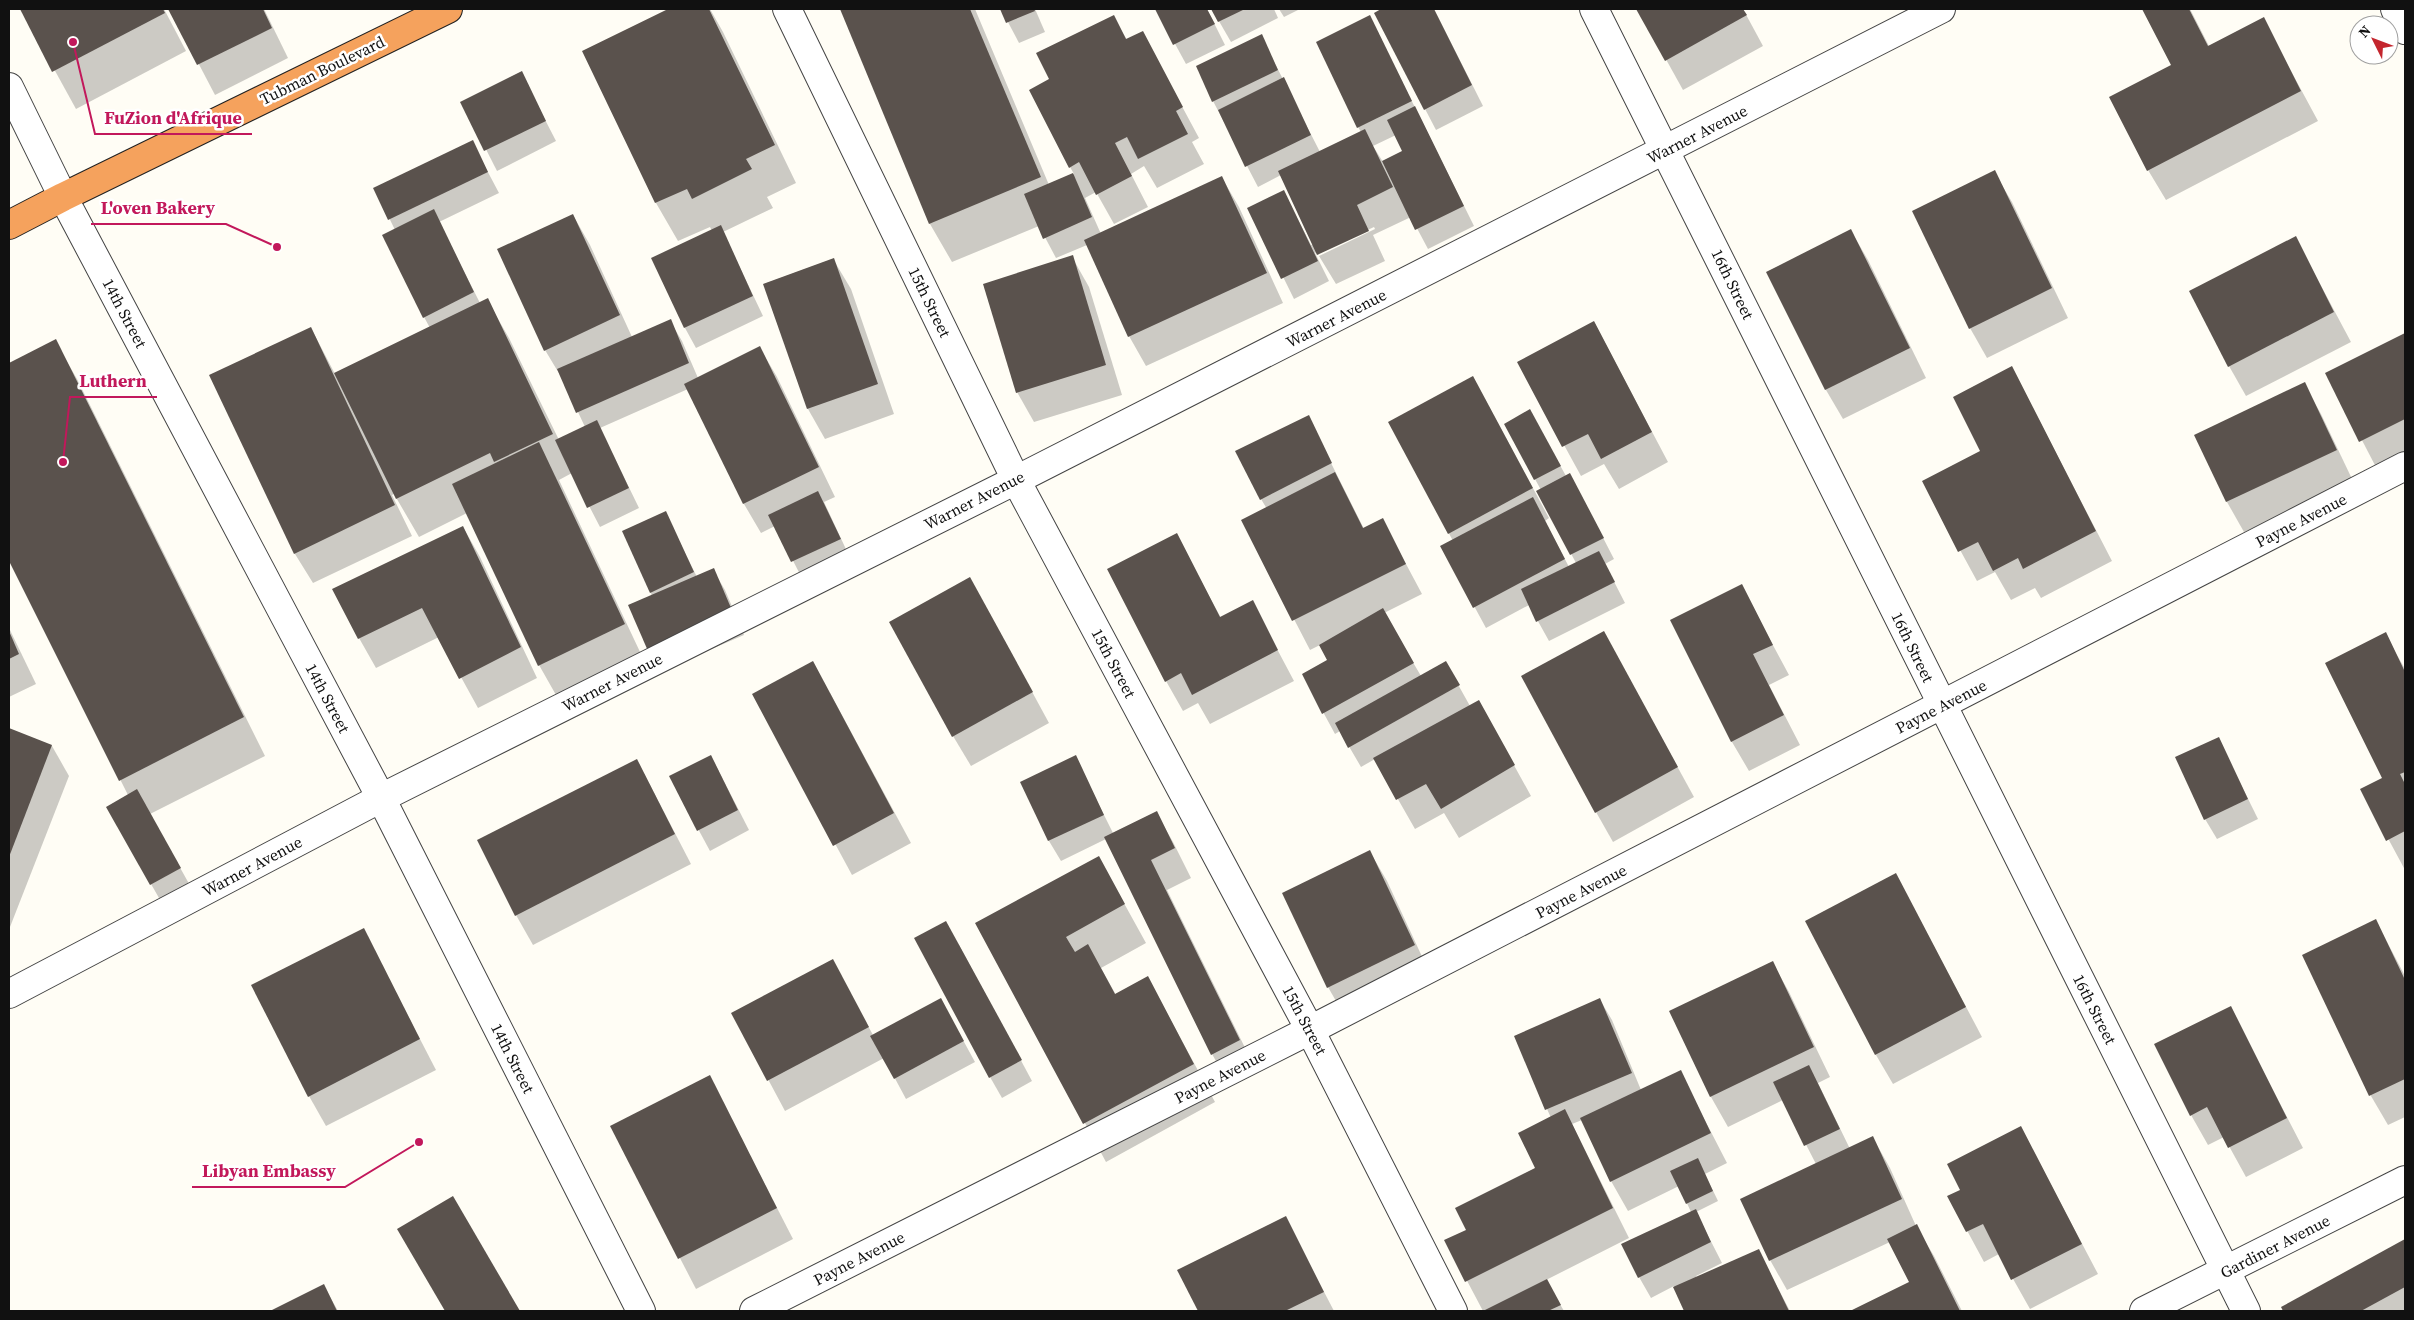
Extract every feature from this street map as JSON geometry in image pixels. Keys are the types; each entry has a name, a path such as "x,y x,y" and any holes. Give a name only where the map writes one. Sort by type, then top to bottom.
{"highway":[{"name":"Tubman Boulevard","path":"9,225 448,9"}],"street":[{"name":"15th Street","path":"787,9 1016,480 1310,1030 1453,1311"},
{"name":"16th Street","path":"1594,9 2246,1311"},
{"name":"Warner Avenue","path":"9,994 381,798 1016,480 1941,9"},
{"path":"2395,9 2405,30"},
{"name":"14th Street","path":"9,87 63,197 381,798 641,1311"},
{"name":"Payne Avenue","path":"754,1311 1310,1030 2405,466"},
{"name":"Gardiner Avenue","path":"2144,1311 2405,1180"}],"building":[{"path":"20,9 163,9 165,13 52,72"},
{"path":"168,9 263,9 272,28 197,65"},
{"path":"668,9 709,9 775,145 746,159 752,169 692,199 687,189 655,203 582,51"},
{"path":"840,9 970,9 1041,177 929,224"},
{"path":"1000,9 1034,9 1035,11 1006,23"},
{"path":"1155,9 1207,9 1215,24 1173,45"},
{"path":"1211,9 1245,9 1218,22"},
{"path":"1381,9 1434,9 1472,85 1424,110 1374,13"},
{"path":"1636,9 1743,9 1747,15 1665,61"},
{"path":"2142,9 2189,9 2208,46 2264,17 2301,91 2147,171 2109,97 2171,65"},
{"path":"1114,15 1126,39 1143,31 1183,107 1176,111 1188,134 1138,159 1127,137 1115,143 1132,176 1096,195 1079,162 1069,168 1029,90 1049,79 1036,53"},
{"path":"1370,15 1412,101 1357,128 1316,42"},
{"path":"1262,34 1278,70 1212,102 1196,66"},
{"path":"522,71 546,121 484,151 460,102"},
{"path":"1284,77 1311,135 1245,167 1218,110"},
{"path":"1415,106 1464,206 1415,230 1382,161 1402,151 1387,120"},
{"path":"1365,129 1393,187 1357,205 1369,231 1317,255 1278,171"},
{"path":"473,140 488,172 388,220 373,188"},
{"path":"1995,170 2052,288 1969,329 1912,211"},
{"path":"1073,173 1092,217 1043,239 1024,194"},
{"path":"1222,176 1267,273 1128,337 1084,240"},
{"path":"1284,190 1318,261 1281,279 1247,208"},
{"path":"434,209 474,292 423,318 382,235"},
{"path":"573,214 620,315 544,351 497,249"},
{"path":"721,225 753,296 684,328 651,258"},
{"path":"1851,229 1910,348 1825,390 1766,272"},
{"path":"2296,236 2334,312 2228,367 2189,291"},
{"path":"1073,255 1106,365 1016,393 983,284"},
{"path":"834,258 878,384 807,409 763,284"},
{"path":"488,298 553,434 494,462 490,453 396,499 334,373"},
{"path":"671,319 689,363 576,413 557,369"},
{"path":"1594,321 1652,432 1601,459 1588,434 1562,447 1517,362"},
{"path":"311,327 395,505 294,554 209,375"},
{"path":"2405,333 2405,419 2359,442 2325,373"},
{"path":"56,339 244,717 119,781 9,561 9,363"},
{"path":"760,346 819,467 743,504 684,384"},
{"path":"2012,366 2096,531 2023,569 2018,558 1993,571 1978,542 1958,552 1922,481 1980,451 1953,397"},
{"path":"1473,376 1533,488 1448,534 1388,422"},
{"path":"2305,382 2337,450 2226,502 2194,435"},
{"path":"1530,409 1561,466 1534,480 1504,424"},
{"path":"1309,415 1332,463 1260,500 1235,451"},
{"path":"597,420 629,488 587,508 555,440"},
{"path":"539,442 625,624 538,666 452,484"},
{"path":"1335,472 1363,528 1383,518 1406,564 1292,621 1241,520"},
{"path":"1570,473 1604,538 1570,555 1536,491"},
{"path":"818,491 841,539 791,562 768,515"},
{"path":"1533,497 1565,559 1473,608 1440,546"},
{"path":"666,511 694,572 650,593 622,531"},
{"path":"463,526 521,647 459,679 422,608 358,639 332,589"},
{"path":"1177,533 1220,617 1253,600 1278,650 1192,695 1181,673 1165,682 1107,569"},
{"path":"1599,551 1615,582 1536,622 1521,589"},
{"path":"714,568 734,615 648,651 628,605"},
{"path":"970,577 1033,692 952,737 889,622"},
{"path":"1742,584 1773,645 1753,654 1784,715 1731,742 1670,620"},
{"path":"1383,608 1414,663 1322,714 1302,674 1327,660 1319,645"},
{"path":"9,631 19,654 9,659"},
{"path":"1604,631 1678,767 1595,813 1521,676"},
{"path":"2386,632 2405,672 2405,772 2400,774 2405,784 2405,831 2386,841 2360,789 2382,778 2325,663"},
{"path":"813,661 894,813 833,846 752,694"},
{"path":"1446,661 1460,685 1348,748 1335,723"},
{"path":"1479,700 1515,765 1441,809 1426,784 1396,800 1373,758"},
{"path":"9,728 52,745 9,857"},
{"path":"2219,737 2248,799 2204,820 2175,757"},
{"path":"711,755 738,810 697,831 669,776"},
{"path":"1076,755 1104,815 1048,841 1020,782"},
{"path":"637,759 675,834 515,916 477,840"},
{"path":"137,789 181,868 150,885 106,807"},
{"path":"1157,811 1175,848 1151,860 1240,1040 1211,1055 1104,837"},
{"path":"1370,850 1415,945 1327,988 1282,893"},
{"path":"1099,856 1125,904 1066,937 1075,952 1088,944 1115,994 1148,976 1194,1064 1083,1124 975,923"},
{"path":"1896,873 1966,1007 1875,1055 1805,921"},
{"path":"2376,919 2405,980 2405,1079 2369,1096 2302,955"},
{"path":"946,921 1022,1060 989,1078 914,938"},
{"path":"364,928 420,1039 308,1097 251,985"},
{"path":"833,959 869,1027 767,1081 731,1013"},
{"path":"1773,961 1814,1047 1710,1097 1669,1011"},
{"path":"941,998 964,1041 894,1079 870,1036"},
{"path":"1600,998 1632,1073 1545,1110 1514,1036"},
{"path":"2231,1006 2287,1118 2228,1148 2207,1107 2190,1116 2154,1044"},
{"path":"1809,1065 1840,1129 1804,1146 1773,1082"},
{"path":"1681,1070 1711,1133 1610,1182 1580,1118"},
{"path":"710,1075 777,1208 678,1259 610,1126"},
{"path":"1565,1109 1613,1208 1465,1282 1444,1240 1466,1230 1455,1208 1535,1168 1518,1133"},
{"path":"2021,1126 2082,1244 2011,1280 1983,1224 1966,1232 1947,1196 1960,1190 1947,1164"},
{"path":"1873,1136 1902,1199 1769,1261 1740,1199"},
{"path":"1698,1158 1713,1191 1686,1204 1670,1171"},
{"path":"453,1196 520,1311 445,1311 397,1229"},
{"path":"1696,1209 1711,1242 1638,1278 1621,1244"},
{"path":"1286,1216 1324,1292 1285,1311 1198,1311 1177,1270"},
{"path":"1917,1224 1960,1311 1850,1311 1909,1282 1887,1239"},
{"path":"2405,1239 2405,1287 2361,1311 2283,1311 2281,1307"},
{"path":"1759,1249 1789,1311 1684,1311 1673,1287"},
{"path":"1547,1279 1561,1305 1548,1311 1483,1311"},
{"path":"324,1284 337,1311 270,1311"}],"place":[{"name":"FuZion d'Afrique","path":"73,42"},
{"name":"L'oven Bakery","path":"277,247"},
{"name":"Luthern","path":"63,462"},
{"name":"Libyan Embassy","path":"419,1142"}]}
